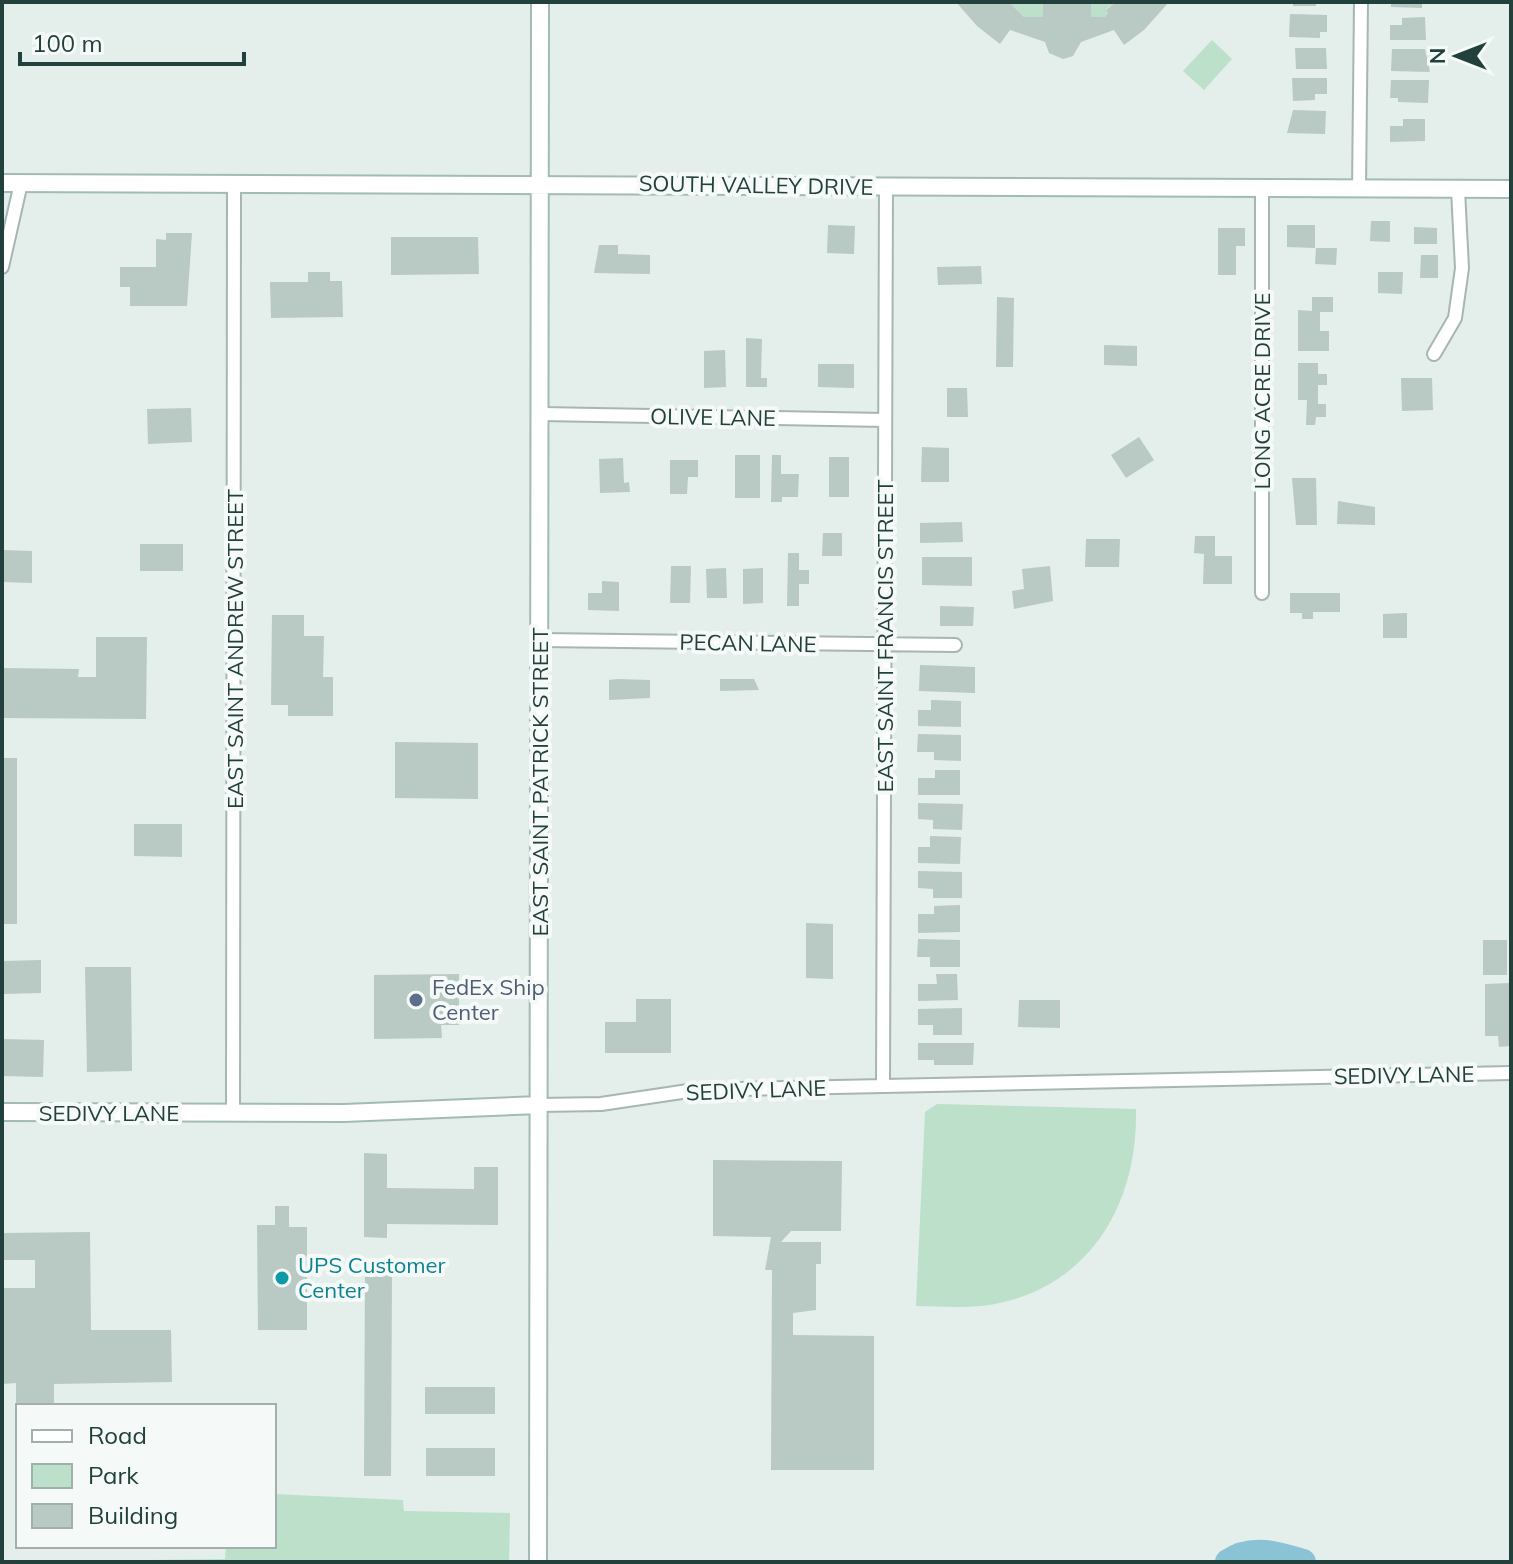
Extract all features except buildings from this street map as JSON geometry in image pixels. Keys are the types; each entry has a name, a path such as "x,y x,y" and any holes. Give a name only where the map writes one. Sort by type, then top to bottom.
{"street":[{"name":"EAST SAINT PATRICK STREET","path":"538,1562 540,2"},
{"path":"1359,189 1361,2"},
{"name":"SOUTH VALLEY DRIVE","path":"2,183 1511,189"},
{"path":"2,267 21,183"},
{"name":"EAST SAINT ANDREW STREET","path":"233,1113 234,185"},
{"name":"EAST SAINT FRANCIS STREET","path":"883,1086 886,187"},
{"name":"LONG ACRE DRIVE","path":"1262,188 1262,593"},
{"path":"1434,354 1455,318 1462,268 1458,190"},
{"name":"OLIVE LANE","path":"541,414 885,420"},
{"name":"PECAN LANE","path":"541,640 955,645"},
{"name":"SEDIVY LANE","path":"2,1112 233,1113 601,1104 695,1090 1511,1073"}],"green space":[{"path":"1009,2 1043,2 1043,17 1024,17"},
{"path":"1091,2 1116,2 1106,9 1108,13 1105,17 1091,17"},
{"path":"1212,40 1232,59 1204,90 1183,71"},
{"path":"937,1104 1136,1109 1128,1176 1118,1207 1103,1234 1083,1258 1058,1279 1029,1294 995,1304 916,1306 925,1112"},
{"path":"276,1494 403,1500 404,1511 510,1513 509,1562 2,1562 225,1559 226,1548 276,1548"}],"waterway":[{"path":"1228,1562 1255,1553 1274,1554 1303,1562"}],"place":[{"name":"FedEx Ship Center","path":"416,1000"},
{"name":"UPS Customer Center","path":"282,1278"}]}
